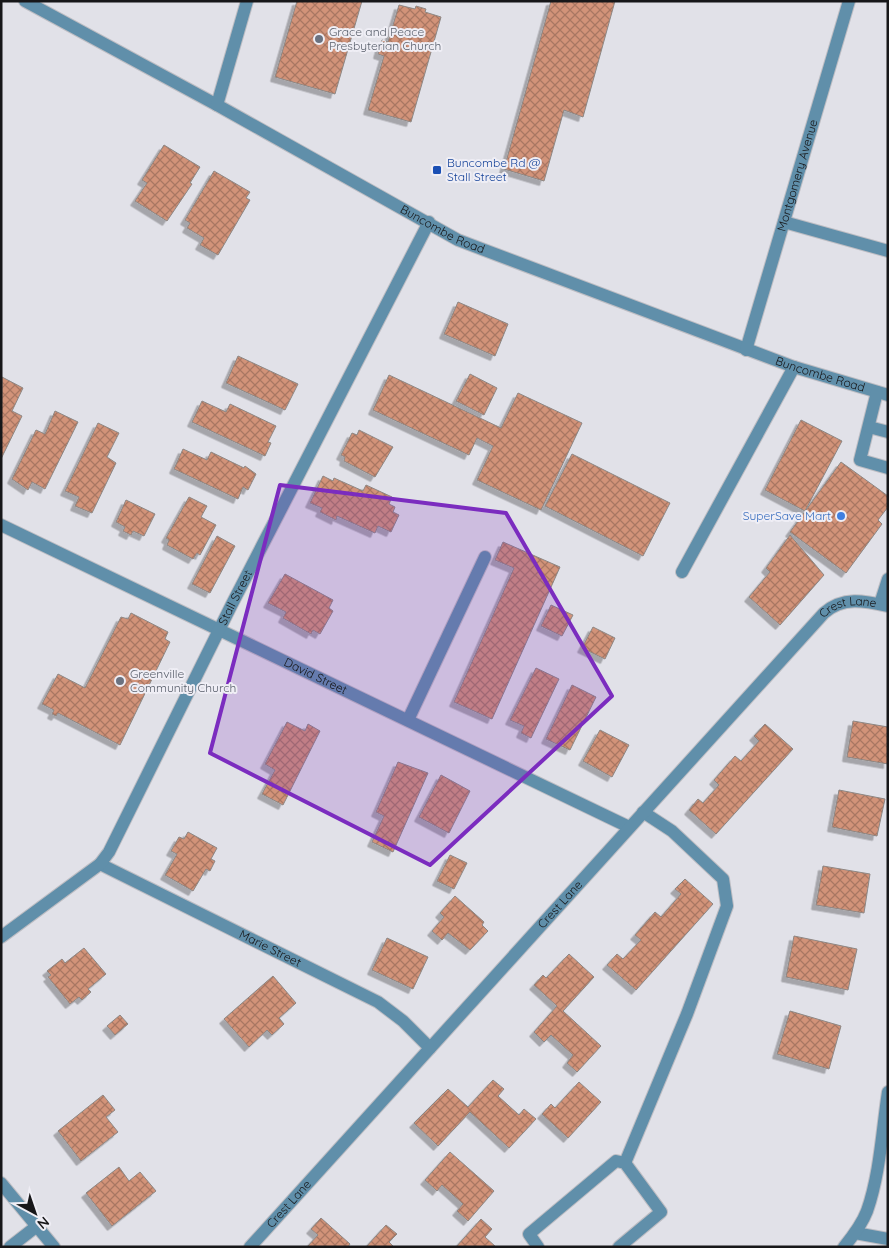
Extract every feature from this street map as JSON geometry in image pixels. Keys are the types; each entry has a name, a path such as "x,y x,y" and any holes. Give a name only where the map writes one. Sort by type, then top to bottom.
{"street":[{"name":"Buncombe Road","path":"25,1 429,222 458,240 746,350 794,367 883,394"},
{"path":"217,105 247,1"},
{"name":"Montgomery Avenue","path":"746,350 849,1"},
{"name":"Stall Street","path":"1,937 100,864 109,852 220,630 429,222"},
{"path":"784,222 888,251"},
{"path":"682,572 794,367"},
{"path":"883,394 869,427 860,460 888,468"},
{"path":"869,427 888,432"},
{"name":"David Street","path":"1,525 629,827"},
{"path":"408,720 485,557"},
{"path":"884,605 888,578"},
{"name":"Crest Lane","path":"250,1247 832,605 850,600 884,605"},
{"path":"624,1163 687,1014 727,906 723,879 672,831 643,812"},
{"name":"Marie Street","path":"100,864 378,1002 403,1021 430,1048"},
{"path":"844,1247 855,1233 867,1212 876,1175 888,1092"},
{"path":"538,1247 529,1234 616,1161 624,1163 661,1212 619,1247"},
{"path":"1,1184 54,1247"},
{"path":"10,1247 37,1226"},
{"path":"855,1233 888,1238"},
{"path":"855,1233 858,1247"}],"highlighted area":[{"path":"280,485 506,513 612,696 430,865 210,753"}],"building":[{"name":"Grace and Peace Presbyterian Church","path":"297,1 362,1 335,94 275,77"},
{"path":"551,1 615,1 583,117 564,110 544,181 504,169"},
{"path":"399,5 415,9 416,6 426,9 425,12 441,17 411,122 368,110 384,56 378,54 382,40 388,42"},
{"path":"164,145 200,167 190,183 192,184 167,221 135,201 147,183 142,180"},
{"path":"214,171 250,192 246,198 250,200 218,255 200,245 204,238 187,228 190,223 185,220"},
{"path":"458,302 508,324 495,356 444,334"},
{"path":"238,356 298,384 285,410 226,383"},
{"path":"470,374 497,388 484,415 456,401"},
{"path":"389,375 501,428 518,393 582,423 541,510 477,480 493,446 477,438 469,455 373,410"},
{"path":"2,377 23,388 12,411 22,416 1,459"},
{"path":"202,401 226,412 230,404 276,426 268,442 271,443 265,456 192,422"},
{"path":"55,411 78,422 45,489 32,482 28,490 12,479 36,430 45,434"},
{"path":"801,420 842,441 805,511 765,490"},
{"path":"98,423 119,433 107,457 116,463 92,513 75,506 79,497 65,491"},
{"path":"359,430 393,447 375,477 344,461 345,457 341,455 352,433 357,435"},
{"path":"183,449 207,460 211,452 244,468 245,466 256,474 248,490 243,487 238,499 174,469"},
{"path":"572,454 670,503 643,556 545,506"},
{"name":"SuperSave Mart","path":"841,462 888,496 888,507 878,520 882,524 846,573 790,532"},
{"path":"323,476 333,481 334,478 363,491 366,485 392,497 389,504 395,507 393,512 399,515 391,532 378,526 375,533 337,516 336,520 320,512 322,508 310,503"},
{"path":"189,497 207,506 201,517 216,525 200,555 197,553 193,559 167,545 169,540 166,538"},
{"path":"126,500 155,514 144,536 133,531 131,535 123,531 125,527 116,522"},
{"path":"790,535 824,575 780,625 749,597 770,572 766,568"},
{"path":"217,536 235,546 210,593 192,584"},
{"path":"503,542 560,567 492,719 454,702 514,568 495,560"},
{"path":"285,574 333,600 329,608 333,611 320,634 313,630 311,634 283,618 286,612 268,603"},
{"path":"551,605 573,615 562,636 541,626"},
{"name":"Greenville Community Church","path":"131,613 168,632 165,639 170,642 120,745 58,713 56,716 52,714 54,710 42,704 58,674 85,688 121,617 128,619"},
{"path":"593,627 615,638 605,659 582,648"},
{"path":"536,668 559,679 531,738 521,733 524,726 510,720"},
{"path":"572,685 596,697 570,750 546,739"},
{"path":"853,721 888,727 888,764 847,757"},
{"path":"287,722 305,731 308,724 320,731 283,805 262,794 275,770 265,764"},
{"path":"765,724 793,749 716,834 689,810 698,799 703,803 719,785 714,780 735,756 741,761 759,741 754,736"},
{"path":"600,730 629,745 612,777 583,761"},
{"path":"398,762 428,773 393,852 372,842 384,816 376,812"},
{"path":"441,775 470,791 449,833 419,817"},
{"path":"839,790 885,799 877,836 832,827"},
{"path":"188,832 217,848 211,859 215,861 210,871 206,869 193,891 165,875 177,854 171,851 179,837 184,839"},
{"path":"450,855 467,863 454,889 437,881"},
{"path":"823,866 870,874 864,913 816,905"},
{"path":"685,879 713,904 636,990 607,965 617,954 623,959 641,940 635,935 655,912 661,917 681,894 675,889"},
{"path":"455,896 484,922 482,925 488,931 470,950 448,933 442,940 432,931 444,917 440,913"},
{"path":"794,936 857,949 848,990 786,977"},
{"path":"387,938 428,957 413,989 372,970"},
{"path":"84,948 106,974 88,989 91,992 82,1000 79,997 70,1004 48,977 51,975 47,971 62,959 65,963"},
{"path":"569,954 594,977 563,1011 601,1046 577,1072 567,1063 573,1055 551,1035 544,1042 534,1032 557,1006 534,985 543,975 546,978"},
{"path":"273,976 296,1003 279,1018 284,1024 272,1035 267,1030 249,1047 224,1019"},
{"path":"790,1011 841,1026 829,1069 777,1054"},
{"path":"120,1015 128,1024 115,1035 107,1026"},
{"path":"493,1080 504,1089 498,1096 519,1115 524,1109 536,1119 509,1148 470,1112 438,1146 414,1123 448,1089 468,1107"},
{"path":"579,1082 601,1102 568,1138 542,1114 551,1104 555,1108"},
{"path":"103,1095 115,1110 106,1117 118,1132 81,1161 58,1131"},
{"path":"450,1152 494,1191 468,1221 457,1211 463,1204 442,1185 437,1191 425,1180"},
{"path":"119,1167 129,1181 140,1172 156,1191 112,1226 86,1193"},
{"path":"321,1218 350,1244 348,1247 307,1247 318,1235 311,1229"},
{"path":"481,1219 492,1229 485,1237 496,1247 456,1247"},
{"path":"386,1225 397,1234 389,1242 394,1247 366,1247"}],"place":[{"name":"Grace and Peace Presbyterian Church","path":"319,39"},
{"name":"Buncombe Rd @ Stall Street","path":"437,170"},
{"name":"SuperSave Mart","path":"841,516"},
{"name":"Greenville Community Church","path":"120,681"}]}
